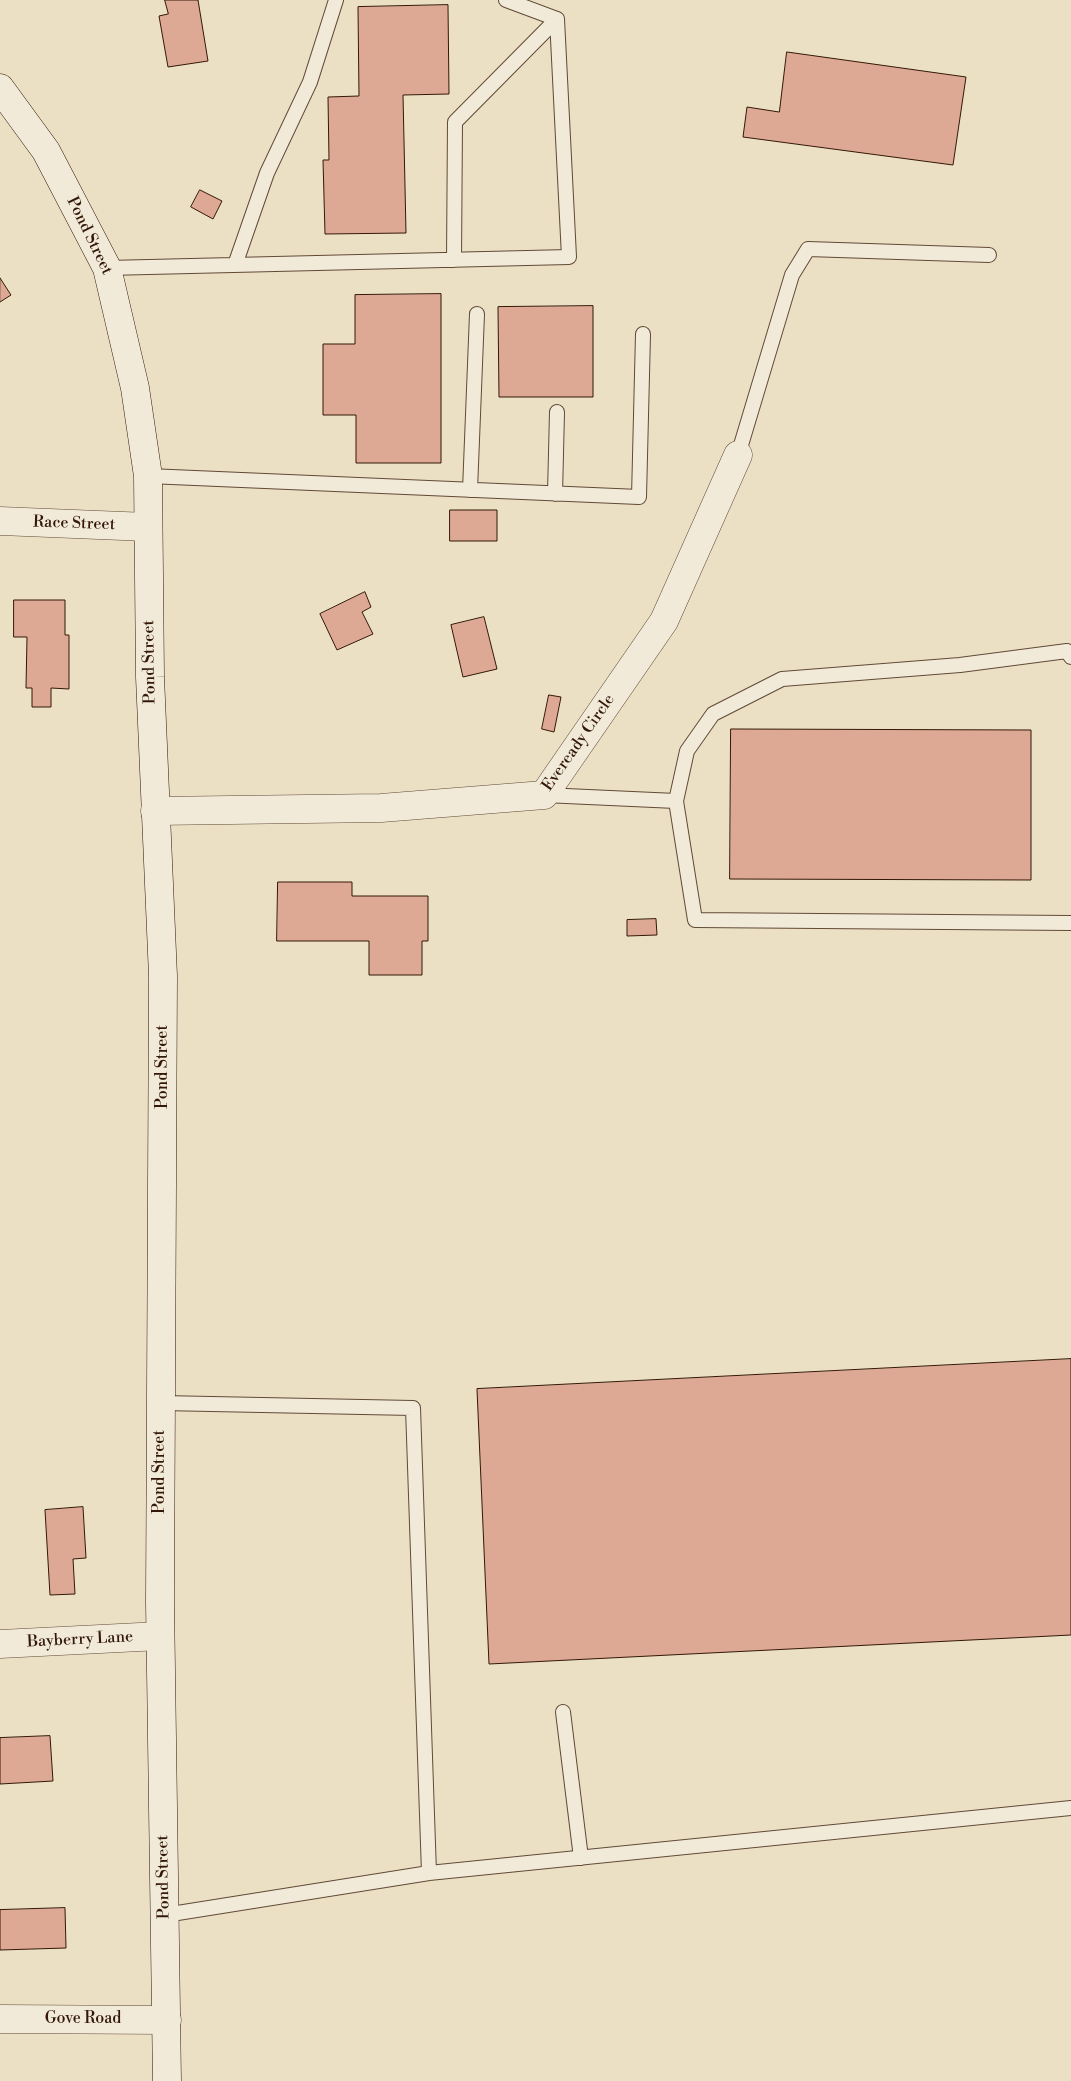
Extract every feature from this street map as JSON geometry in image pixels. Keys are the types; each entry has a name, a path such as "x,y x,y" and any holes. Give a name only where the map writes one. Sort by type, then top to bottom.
{"street":[{"name":"Pond Street","path":"0,88 46,151 108,268 135,388 148,476 150,677 163,976 160,1636 167,2081"},
{"name":"Eveready Circle","path":"155,811 381,808 544,795 664,620 738,455"},
{"name":"Race Street","path":"0,521 148,527"},
{"name":"Bayberry Lane","path":"0,1644 160,1636"},
{"name":"Gove Road","path":"0,2019 167,2020"}],"lane":[{"path":"235,265 267,173 310,82 336,0"},
{"path":"506,0 557,19"},
{"path":"454,260 455,122 557,19"},
{"path":"108,268 569,257 557,19"},
{"path":"738,455 792,275 808,249 989,255"},
{"path":"470,490 477,314"},
{"path":"148,476 639,497 643,334"},
{"path":"555,494 558,412"},
{"path":"1071,656 1067,651 960,665 782,679 713,714 687,750 676,801 695,920 1071,924"},
{"path":"544,795 676,801"},
{"path":"161,1403 413,1408 429,1873"},
{"path":"564,1712 581,1858"},
{"path":"165,1915 429,1873 1071,1808"}],"building":[{"path":"165,0 198,0 208,61 168,67 159,16 168,14"},
{"path":"448,5 449,94 403,95 406,233 325,234 323,160 329,160 328,97 359,96 358,7"},
{"path":"787,52 966,77 953,165 743,137 747,107 779,112"},
{"path":"200,190 222,201 213,219 191,207"},
{"path":"0,278 11,295 0,302"},
{"path":"441,294 441,463 356,463 356,415 323,415 323,344 355,344 355,295"},
{"path":"593,306 593,397 499,397 498,307"},
{"path":"450,510 497,510 497,541 450,541"},
{"path":"365,592 371,607 362,612 373,634 337,650 320,614"},
{"path":"14,600 65,600 65,635 69,635 69,689 51,688 51,707 32,707 32,688 26,688 27,637 14,637"},
{"path":"484,617 497,669 463,677 451,625"},
{"path":"549,695 561,697 554,732 542,729"},
{"path":"731,729 1031,730 1031,880 730,879"},
{"path":"278,882 352,882 352,896 428,896 428,941 422,941 422,975 369,975 369,941 277,941"},
{"path":"656,919 657,935 627,936 627,920"},
{"path":"1071,1359 1071,1635 489,1664 477,1389"},
{"path":"83,1507 86,1558 73,1559 75,1594 50,1595 45,1510"},
{"path":"50,1736 53,1781 0,1784 0,1738"},
{"path":"65,1908 66,1948 0,1950 0,1910"}]}
